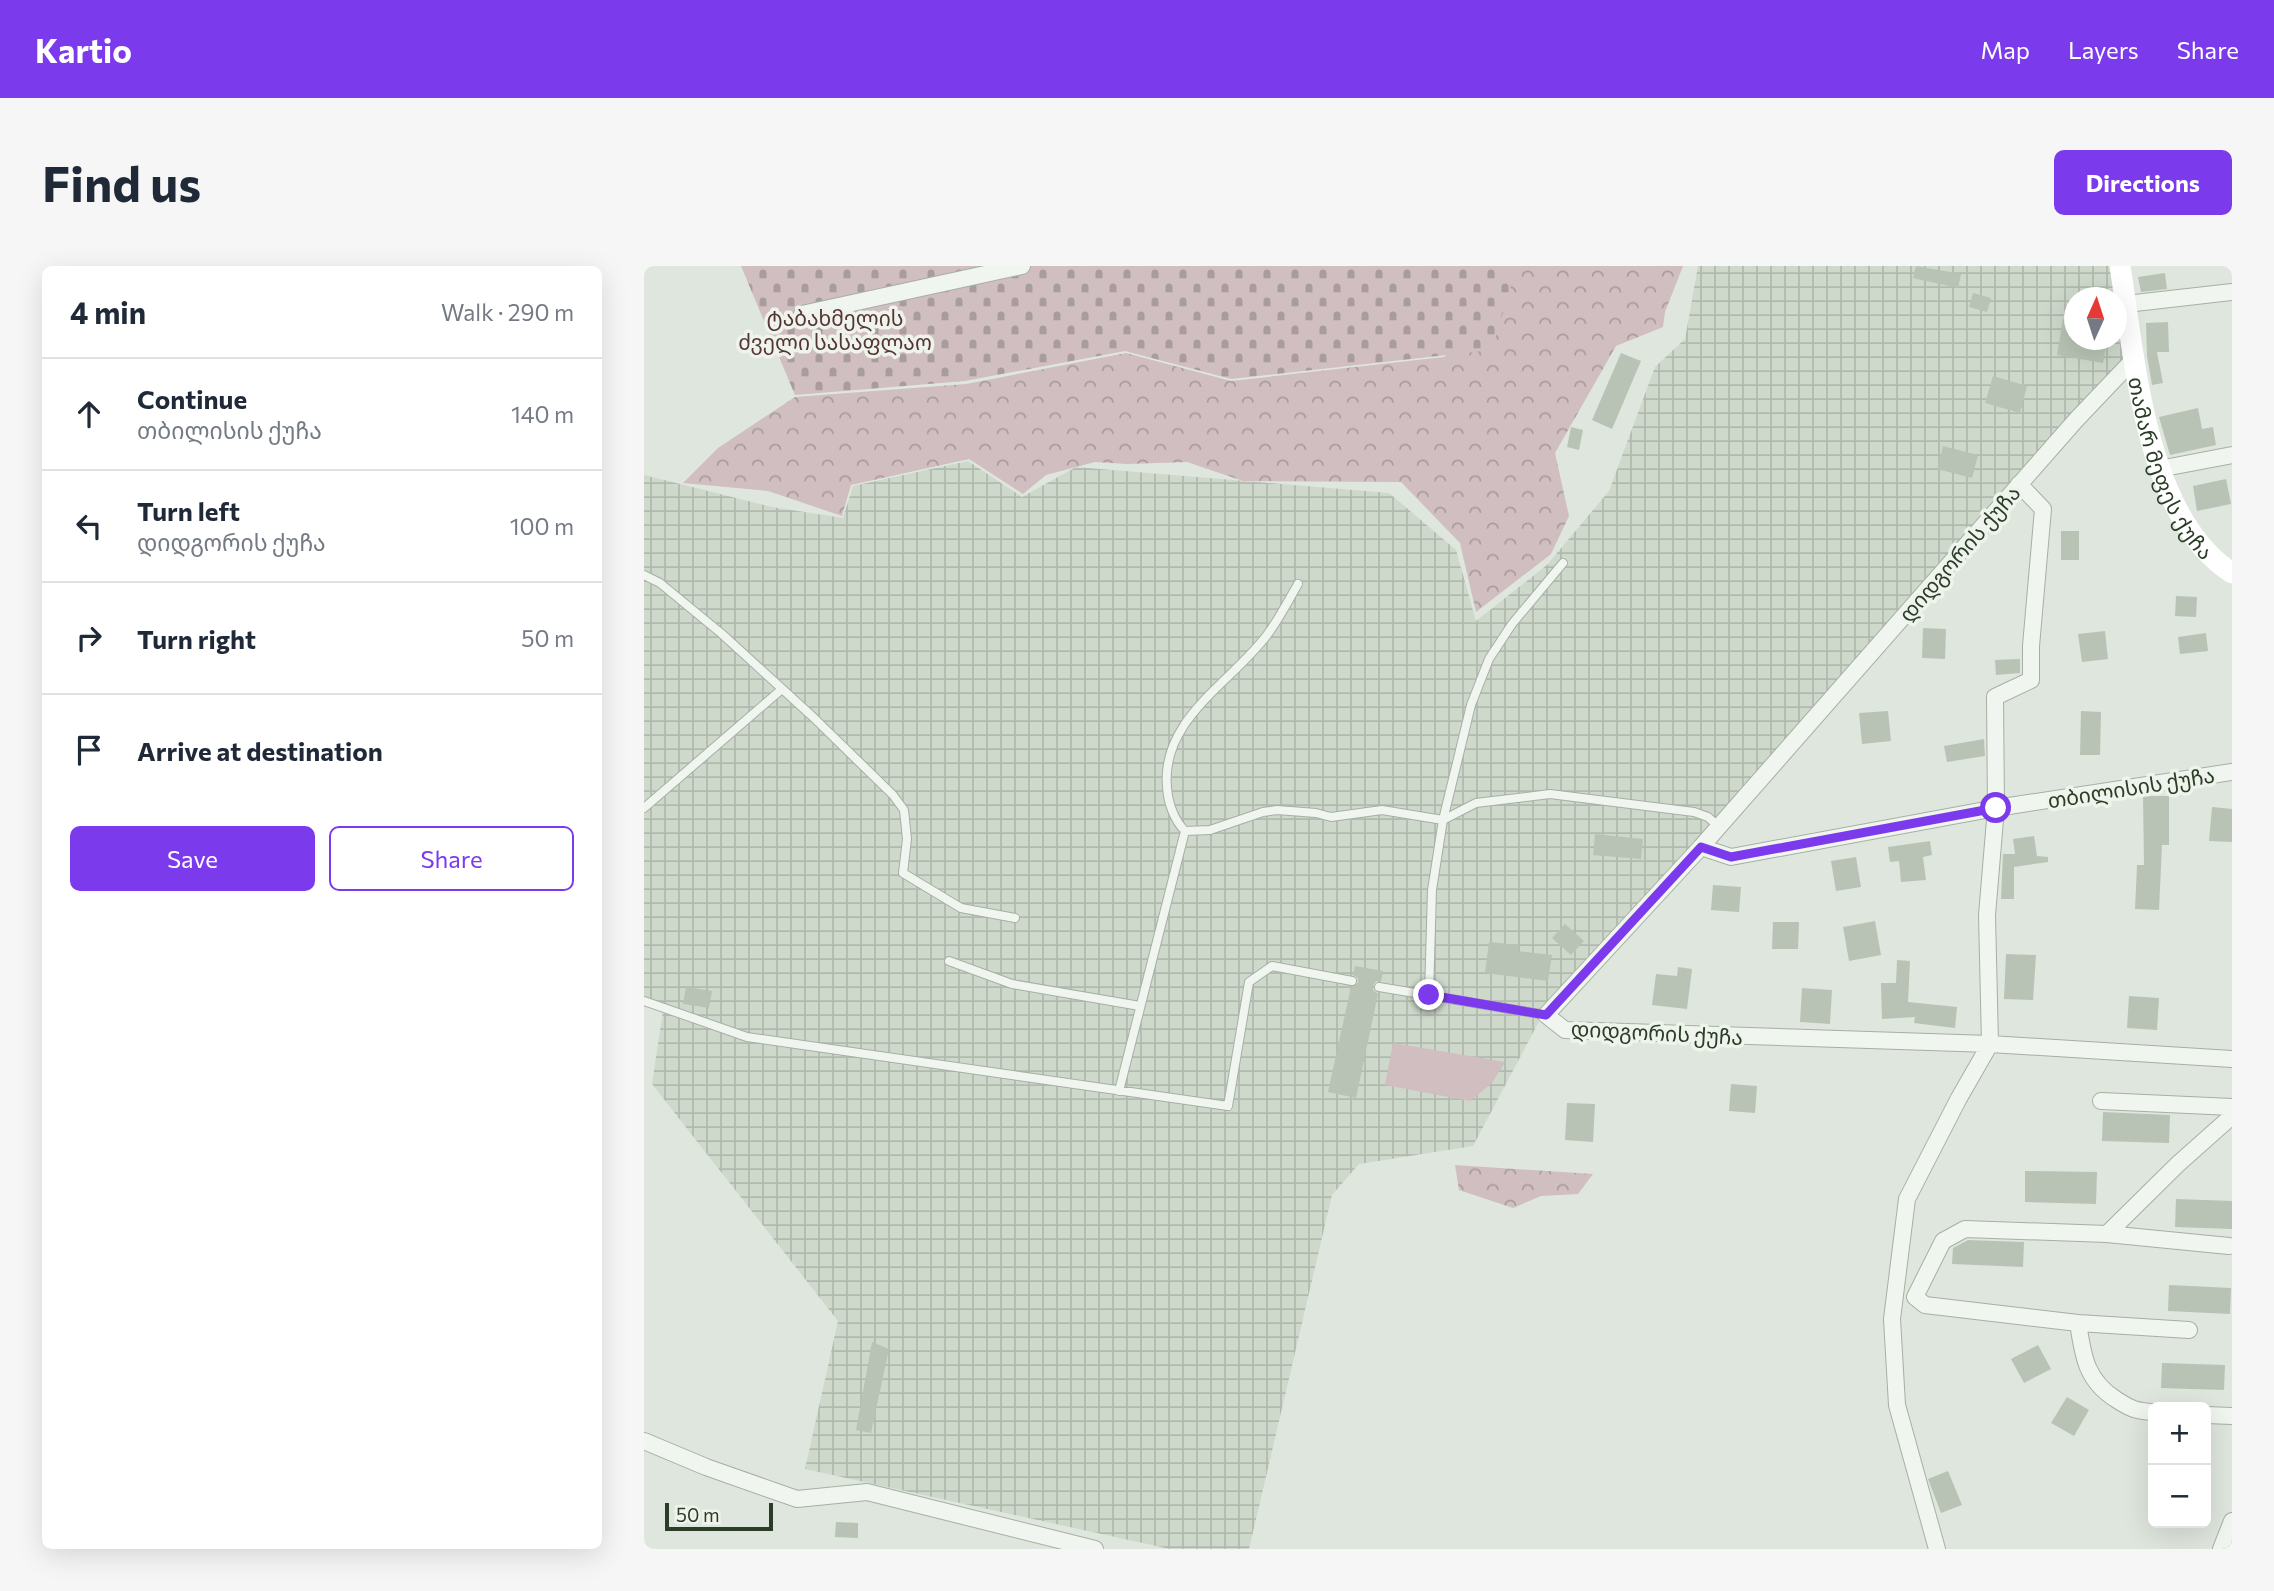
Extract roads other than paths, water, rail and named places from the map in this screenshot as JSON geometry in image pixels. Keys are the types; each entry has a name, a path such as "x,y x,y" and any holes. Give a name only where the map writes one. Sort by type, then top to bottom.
{"street":[{"path":"802,314 1022,266"},
{"name":"თამარ მეფეს ქუჩა","path":"2120,266 2123,287"},
{"path":"2127,304 2232,292"},
{"name":"თამარ მეფეს ქუჩა","path":"2127,311 2143,404 2159,468 2190,530 2207,552 2232,573"},
{"name":"დიდგორის ქუჩა","path":"2134,359 2019,485 1719,827 1546,1015 1565,1030 1990,1044 2232,1059"},
{"path":"2159,468 2232,455"},
{"path":"1937,1549 1897,1405 1892,1319 1907,1199 1958,1098 1990,1044 1987,915 1996,808 1995,696 2031,680 2031,646 2043,509 2019,485"},
{"name":"თბილისის ქუჩა","path":"1701,847 1731,857 1996,808 2232,772"},
{"path":"2101,1101 2232,1107"},
{"path":"2107,1234 2178,1164 2232,1116"},
{"path":"1915,1297 1943,1241 1965,1229 2107,1234 2229,1246"},
{"path":"1895,1298 1915,1297 1926,1305 2078,1323 2189,1330"},
{"path":"2078,1323 2084,1359 2101,1390 2136,1412 2148,1412"},
{"path":"2211,1415 2232,1416"},
{"path":"644,1441 706,1467 797,1499 867,1492 1095,1549"},
{"path":"2225,1548 2232,1521"}],"lane":[{"path":"1429,995 1432,890 1443,820 1472,705 1489,659 1512,624 1563,563"},
{"path":"644,575 660,583 782,689 893,795 904,810 907,838 903,873 961,908 1015,918"},
{"path":"1298,584 1267,635 1195,710 1170,747 1166,775 1168,799 1178,824 1185,831 1210,830 1277,810 1332,817 1382,810 1443,820 1476,803 1550,794 1694,812 1708,817 1719,827"},
{"path":"644,808 782,689"},
{"path":"1119,1091 1185,831"},
{"path":"949,961 1012,984 1140,1006"},
{"path":"644,1001 747,1037 1228,1107 1249,982 1272,966 1352,981"},
{"path":"1380,987 1546,1015"}],"park label":[{"name":"ტაბახმელის ძველი სასაფლაო","path":"835,329"}]}
